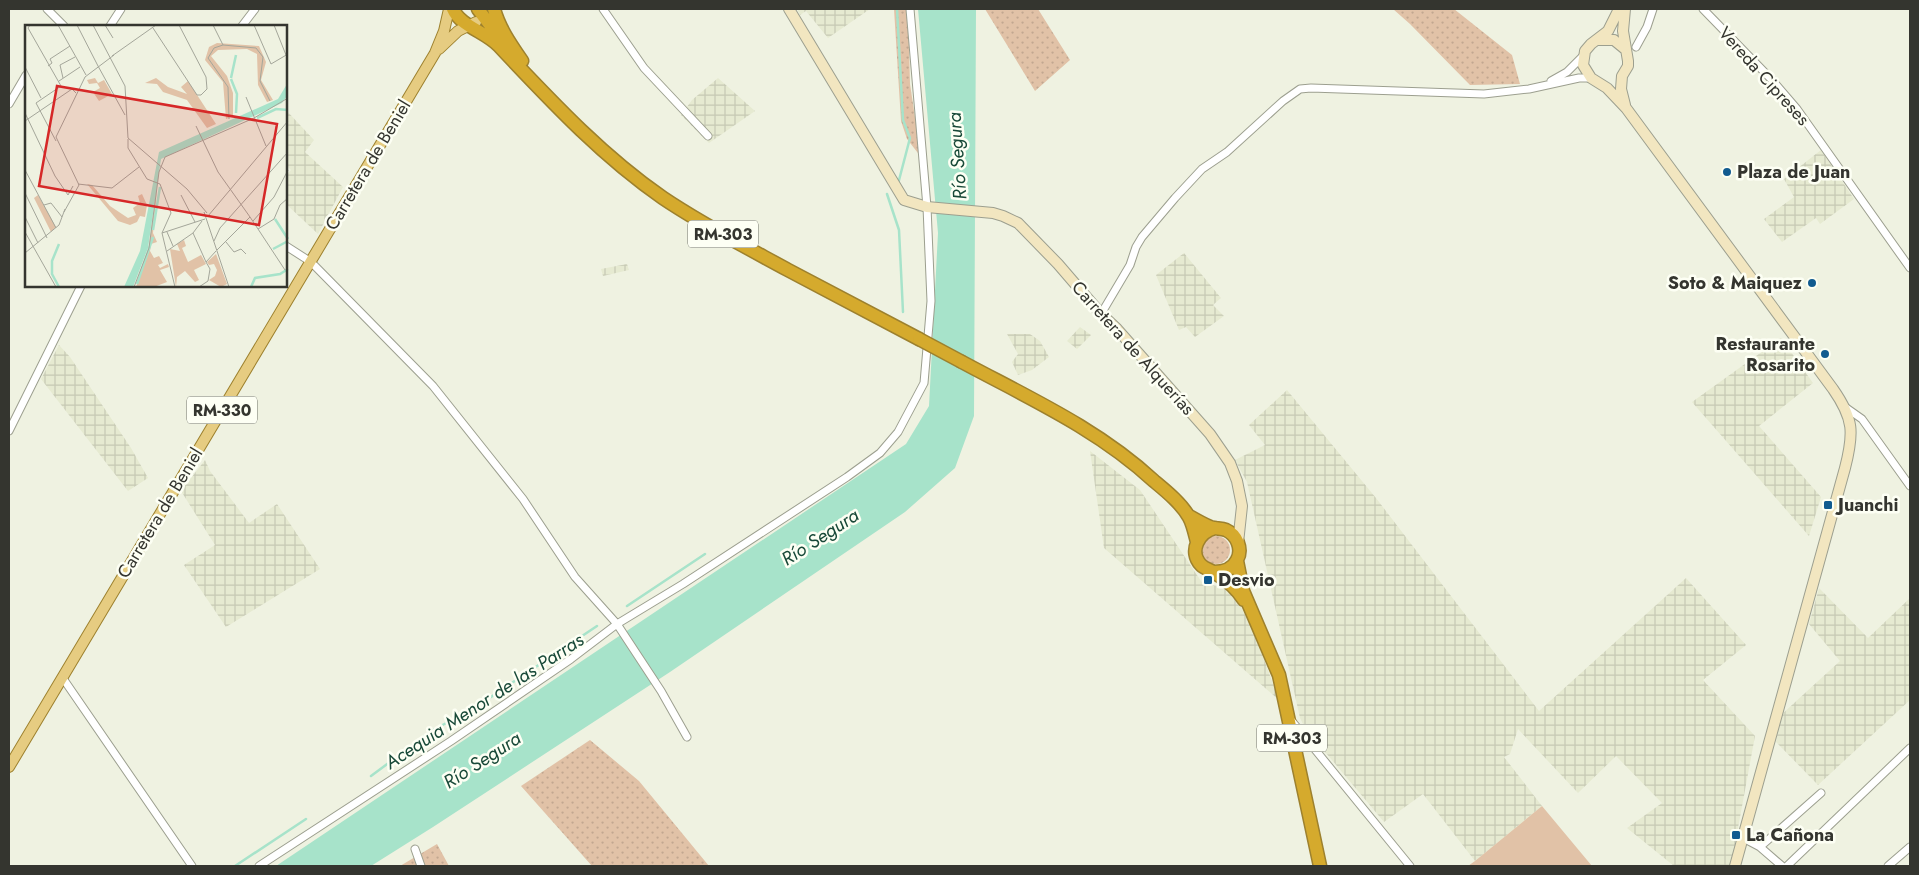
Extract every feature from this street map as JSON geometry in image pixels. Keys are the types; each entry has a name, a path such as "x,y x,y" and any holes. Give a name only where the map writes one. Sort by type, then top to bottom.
{"highway":[{"path":"472,17 496,18 512,47 548,98"},
{"path":"472,17 548,98"},
{"name":"RM-303","path":"548,98 585,135 617,163 663,198 712,229 1092,432 1146,473 1189,516 1232,534 1238,542 1240,549 1237,560 1243,591 1279,676 1320,866"},
{"name":"RM-303","path":"1189,516 1197,542 1196,554 1198,560 1207,570 1214,572 1240,594 1253,613"},
{"path":"1197,542 1204,533 1219,529"},
{"path":"1214,572 1228,570 1237,560"}],"main road":[{"name":"Carretera de Alquerías","path":"790,9 904,200 927,207 1004,216 1018,223 1058,264 1210,434 1223,451 1237,481 1242,506 1238,542"},
{"path":"1624,10 1623,31 1631,48 1622,76 1621,89 1626,108"},
{"path":"1624,10 1608,31 1591,44 1584,55 1585,70 1626,108 1845,407 1851,426 1849,450 1735,866"},
{"path":"435,53 472,17"},
{"path":"435,53 444,31 472,17"},
{"path":"1598,40 1614,40 1631,48"},
{"name":"Carretera de Beniel","path":"9,767 435,53"},
{"path":"1596,80 1615,82 1622,76"},
{"path":"1219,529 1238,521 1242,516"}],"street":[{"path":"47,9 59,24"},
{"path":"111,25 121,9"},
{"path":"243,25 255,9"},
{"path":"603,9 644,68 708,136"},
{"path":"259,866 571,660 617,624 683,584 847,477 880,453 898,432 924,383 931,301 927,207 910,9"},
{"path":"1631,48 1647,27 1653,9"},
{"name":"Vereda Cipreses","path":"1703,9 1773,81 1797,109 1910,268"},
{"path":"1530,89 1558,78 1584,55"},
{"path":"9,104 25,77"},
{"path":"1101,314 1130,265 1136,247 1175,198 1202,169 1227,152 1283,101 1300,89 1484,94 1530,89 1565,80 1596,80"},
{"path":"288,247 311,262 434,386 522,499 574,577 617,624 661,691 687,737"},
{"path":"9,431 80,288"},
{"path":"1845,407 1862,419 1910,486"},
{"path":"62,677 192,866"},
{"path":"1288,716 1410,866"},
{"path":"1787,866 1910,748"},
{"path":"1760,847 1820,793"},
{"path":"1743,838 1760,847 1782,866"},
{"path":"1888,866 1910,847"},
{"path":"415,849 421,866"}],"shaded area":[{"path":"797,9 870,9 828,38 806,11 800,15"},
{"path":"894,9 908,9 910,84 921,157 907,139 901,121"},
{"path":"985,9 1038,9 1070,60 1035,91"},
{"path":"1393,9 1454,9 1512,55 1520,84 1470,85"},
{"path":"718,78 755,111 709,143 681,115 692,100"},
{"path":"288,112 314,140 305,152 343,187 318,234 288,206 288,173 291,170 288,167"},
{"path":"1821,150 1854,199 1820,224 1816,218 1782,242 1764,219 1794,197 1784,179"},
{"path":"1184,253 1221,298 1213,305 1224,316 1195,337 1186,327 1179,330 1156,275"},
{"path":"627,264 629,270 603,276 601,269"},
{"path":"1080,327 1091,335 1077,349 1067,341"},
{"path":"1007,334 1030,334 1040,341 1049,357 1032,370 1018,375 1012,362 1018,354"},
{"path":"1781,338 1813,383 1759,426 1821,497 1809,536 1692,402"},
{"path":"59,345 70,357 131,448 148,478 128,491 41,379"},
{"path":"1287,390 1376,498 1539,711 1686,578 1746,645 1703,680 1755,736 1731,866 1674,866 1627,828 1662,803 1616,756 1578,793 1518,729 1510,754 1504,757 1542,806 1475,861 1423,794 1384,822 1305,728 1300,718 1247,482 1235,460 1265,445 1249,425"},
{"path":"1090,451 1140,490 1203,584 1225,587 1238,601 1254,632 1279,700 1104,548"},
{"path":"205,460 210,471 249,523 277,504 320,569 226,627 184,565 215,545 181,491"},
{"path":"1216,536 1226,540 1230,550 1226,560 1216,564 1206,560 1202,550 1206,540"},
{"path":"1819,588 1868,638 1910,598 1910,700 1818,785 1776,742 1781,715 1840,661 1809,624"},
{"path":"590,740 639,781 709,866 592,866 521,786"},
{"path":"1542,806 1592,866 1468,866 1475,861"},
{"path":"437,844 449,866 400,866"}],"water":[{"name":"Río Segura","path":"918,9 976,9 974,416 955,468 905,512 670,672 371,866 276,866 906,444 929,406 938,233"}],"waterway":[{"name":"Acequia Menor de las Parras","path":"897,9 903,120 910,138 898,184"},
{"name":"Acequia Menor de las Parras","path":"887,194 899,230 903,312"},
{"name":"Acequia Menor de las Parras","path":"627,606 705,554"},
{"name":"Acequia Menor de las Parras","path":"371,776 433,730 473,709 597,626"},
{"name":"Acequia Menor de las Parras","path":"235,866 306,819"}],"place":[{"name":"Plaza de Juan","path":"1727,172"},
{"name":"Soto & Maiquez","path":"1812,283"},
{"name":"Restaurante Rosarito","path":"1825,354"},
{"name":"Juanchi","path":"1828,505"},
{"name":"Desvio","path":"1208,580"},
{"name":"La Cañona","path":"1736,835"}]}
